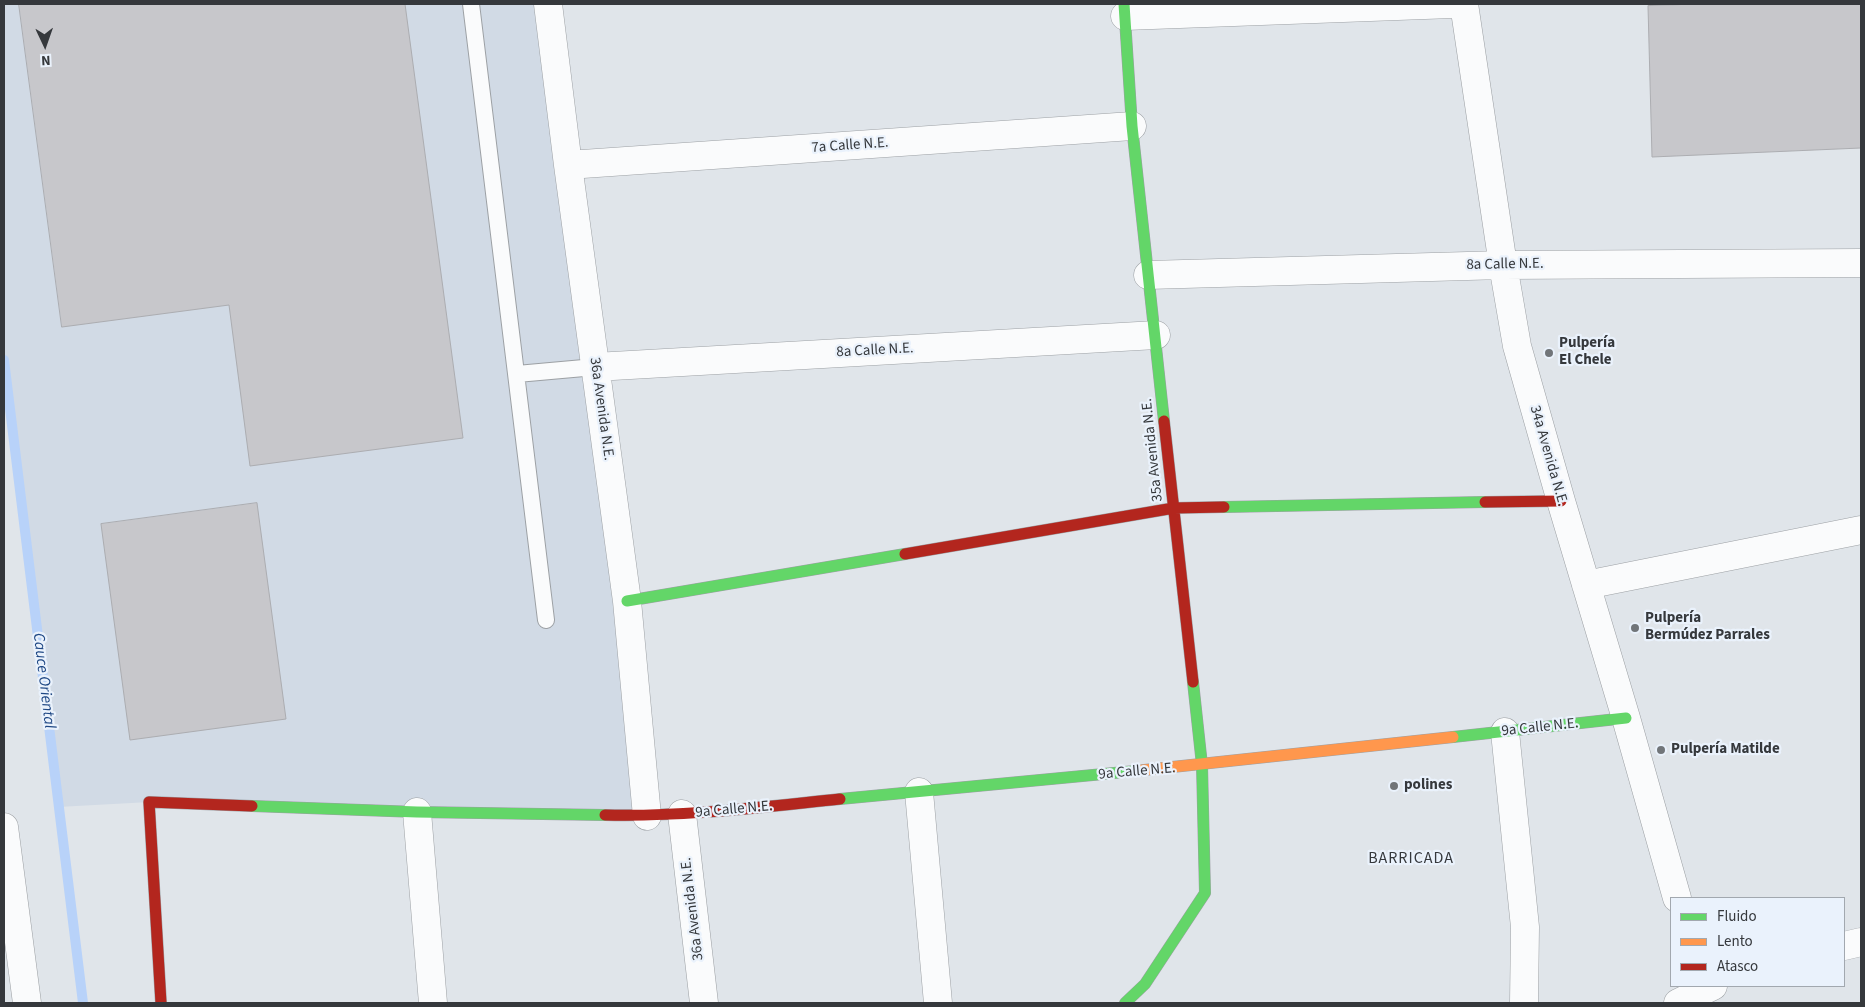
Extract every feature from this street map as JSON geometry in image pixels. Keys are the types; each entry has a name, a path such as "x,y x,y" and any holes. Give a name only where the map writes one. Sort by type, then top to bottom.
{"street":[{"name":"36a Avenida N.E.","path":"548,4 626,600 647,816"},
{"path":"1125,10 1452,4"},
{"name":"34a Avenida N.E.","path":"1464,4 1503,265 1518,346 1560,501 1626,718 1677,897"},
{"name":"35a Avenida N.E.","path":"1125,10 1132,126 1202,766 1205,893 1145,984 1125,1003"},
{"name":"7a Calle N.E.","path":"568,165 1132,126"},
{"name":"8a Calle N.E.","path":"1148,275 1503,265 1861,263"},
{"name":"8a Calle N.E.","path":"595,367 1156,335"},
{"path":"626,600 1174,508 1560,501"},
{"path":"1586,585 1861,530"},
{"name":"9a Calle N.E.","path":"161,1003 150,802 416,812 647,816 1202,766 1626,718"},
{"path":"1505,732 1525,927 1524,1003"},
{"path":"919,792 938,1003"},
{"path":"416,812 433,1003"},
{"name":"36a Avenida N.E.","path":"682,814 704,1003"},
{"path":"4,827 27,1003"},
{"path":"1845,946 1861,942"},
{"path":"1678,1003 1706,991"}],"lane":[{"path":"471,4 546,620"},
{"path":"517,374 595,367"}],"shaded area":[{"path":"4,4 546,4 647,816 150,802 58,807 4,371"}],"building":[{"path":"19,4 405,4 463,438 250,466 229,305 62,327"},
{"path":"1697,4 1861,4 1861,148 1652,157 1648,6"},
{"path":"257,503 286,719 130,740 101,524"}],"waterway":[{"name":"Cauce Oriental","path":"4,360 83,1003"}],"traffic: fast":[{"path":"1124,4 1132,126 1164,421"},
{"path":"1224,507 1485,502"},
{"path":"627,601 905,554"},
{"path":"1125,1003 1145,984 1205,893 1202,765 1193,682"},
{"path":"1453,737 1626,718"},
{"path":"840,799 1135,771"},
{"path":"252,806 417,812 605,815"}],"traffic: slow":[{"path":"1135,771 1453,737"}],"traffic: jam":[{"path":"1164,421 1193,682"},
{"path":"1485,502 1561,501"},
{"path":"905,554 1174,508 1224,507"},
{"path":"605,815 693,813 840,799"},
{"path":"161,1003 149,802 252,806"}],"place":[{"name":"Pulpería El Chele","path":"1549,353"},
{"name":"Pulpería Bermúdez Parrales","path":"1635,628"},
{"name":"Pulpería Matilde","path":"1661,750"},
{"name":"polines","path":"1394,786"}],"district":[{"name":"BARRICADA","path":"1411,859"}]}
